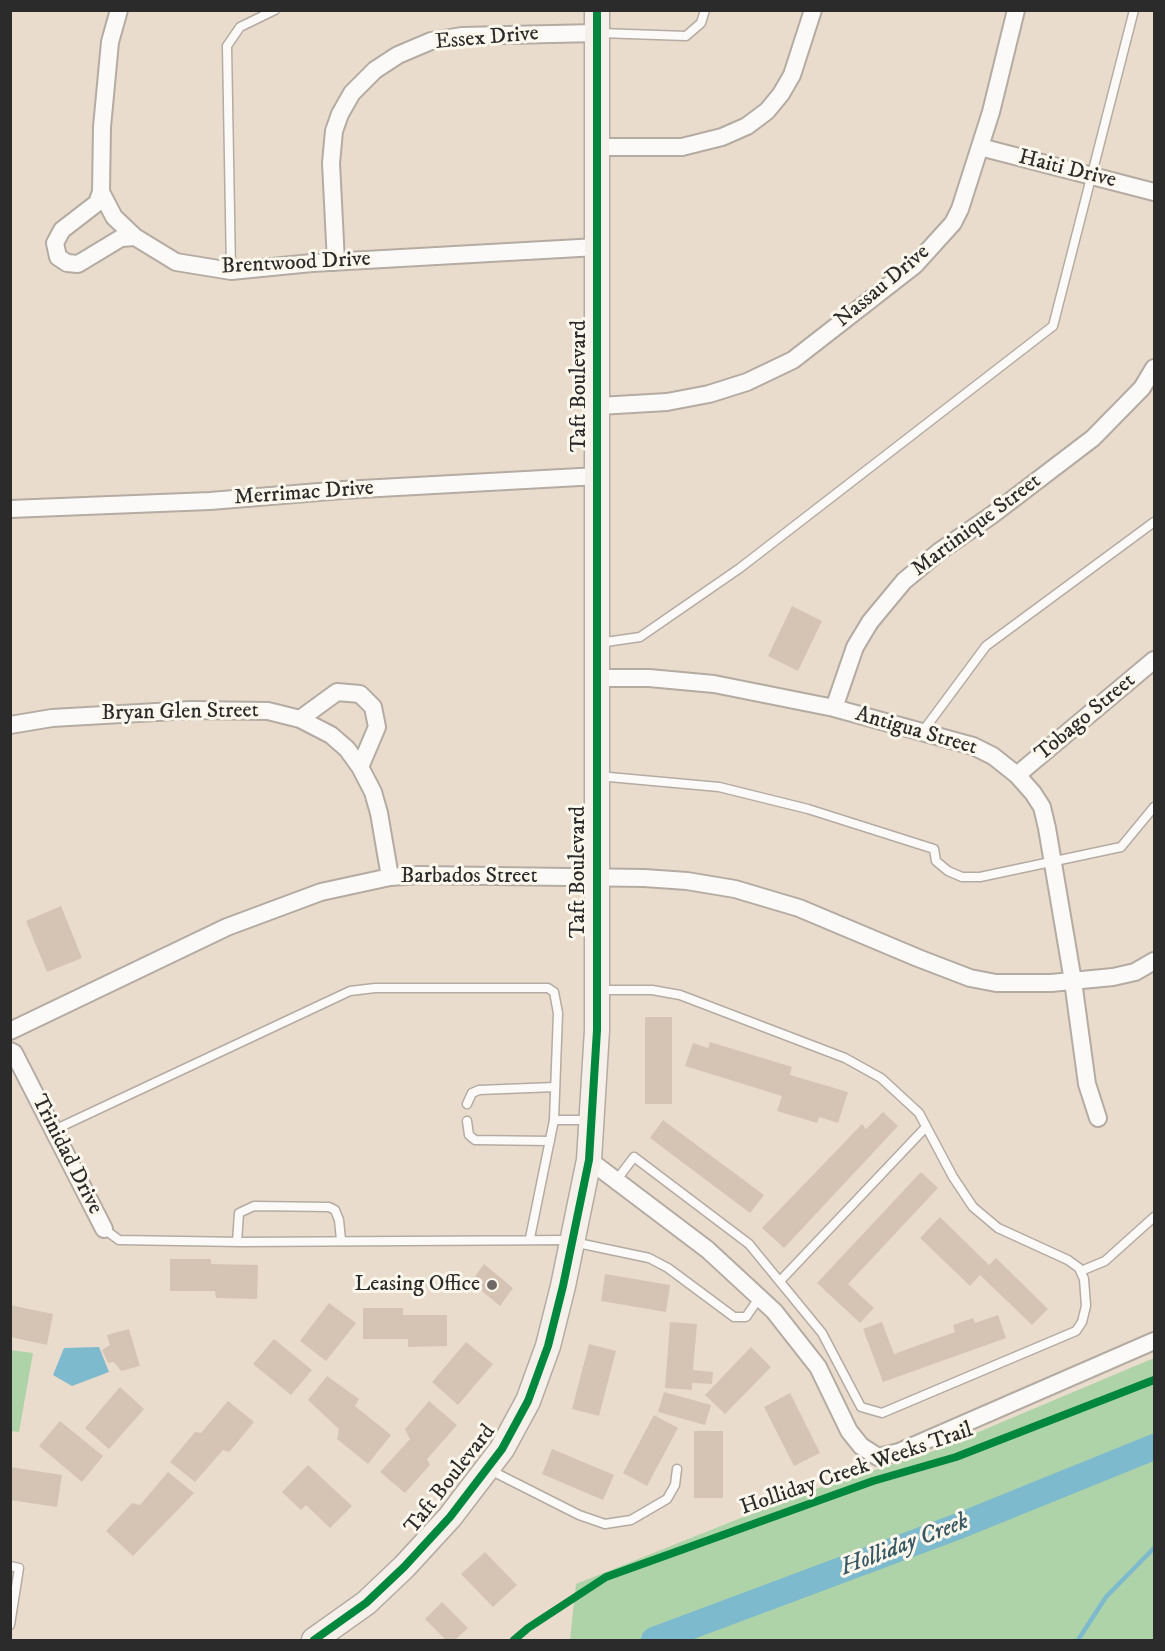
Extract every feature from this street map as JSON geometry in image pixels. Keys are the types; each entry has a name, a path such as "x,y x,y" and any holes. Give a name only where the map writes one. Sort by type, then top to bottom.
{"street":[{"name":"Brentwood Drive","path":"119,10 110,42 102,127 101,192 114,217 135,237 176,262 231,271 336,262 597,247"},
{"path":"597,147 682,147 722,137 747,126 767,111 781,94 792,75 813,10"},
{"name":"Nassau Drive","path":"599,406 667,402 710,394 747,382 793,360 915,265 944,234 960,209 980,147 1016,10"},
{"name":"Taft Boulevard","path":"314,1641 366,1603 404,1567 450,1517 502,1449 528,1401 548,1346 573,1241 589,1160 597,990 599,406 597,22"},
{"name":"Essex Drive","path":"336,262 331,163 334,131 339,114 352,93 375,70 398,55 442,39 597,22"},
{"name":"Haiti Drive","path":"980,147 1155,192"},
{"path":"101,192 97,203 63,230 55,243 58,257 67,263 78,264 121,238 135,237"},
{"name":"Martinique Street","path":"834,708 855,647 870,622 904,581 940,551 992,515 1093,438 1142,388 1155,368"},
{"name":"Merrimac Drive","path":"10,509 199,501 343,490 598,476"},
{"name":"Tobago Street","path":"1017,776 1155,660"},
{"name":"Antigua Street","path":"598,678 649,678 714,684 834,708 973,746 993,756 1017,776 1042,807 1073,981 1087,1084 1098,1118"},
{"path":"300,719 337,692 360,694 373,707 377,728 360,767"},
{"name":"Bryan Glen Street","path":"10,725 52,718 191,710 268,711 300,719 331,735 347,749 360,767 379,813 390,877"},
{"name":"Barbados Street","path":"10,1031 227,927 321,892 390,877 687,881 761,895 799,908 970,978 996,983 1073,981 1135,972 1155,961"},
{"name":"Trinidad Drive","path":"10,1051 14,1053 104,1229"},
{"path":"589,1160 615,1182 708,1250 759,1298 797,1338 818,1367 849,1431 861,1446 878,1457 899,1452 1155,1341"}],"lane":[{"path":"231,271 227,46 240,27 275,10"},
{"path":"597,22 686,36 701,23 705,10"},
{"path":"598,644 640,637 740,568 1053,326 1094,176 1134,10"},
{"path":"923,731 986,646 1155,522"},
{"path":"598,776 719,787 808,809 934,849 936,861 948,871 962,877 980,877 1121,847 1155,807"},
{"path":"54,1130 350,991 375,988 548,988 554,992 558,1013 554,1120 530,1238"},
{"path":"597,990 652,990 680,995 845,1058 881,1078 919,1113 953,1177 973,1207 998,1228 1068,1260 1081,1271 1084,1279 1086,1306 1082,1322 1076,1331 882,1413 861,1407 822,1333 749,1244 634,1157 615,1182"},
{"path":"467,1104 472,1093 479,1090 555,1087"},
{"path":"554,1120 592,1120"},
{"path":"467,1121 469,1135 475,1140 550,1141"},
{"path":"780,1281 927,1127"},
{"path":"237,1242 239,1213 254,1206 329,1206 335,1210 339,1220 341,1240"},
{"path":"1081,1271 1105,1261 1155,1217"},
{"path":"104,1229 119,1240 237,1242 530,1238 573,1241 650,1258 668,1268 734,1317 746,1317 759,1298"},
{"path":"487,1468 579,1515 605,1524 631,1520 667,1499 675,1485 677,1469"},
{"path":"10,1566 19,1568 10,1625"}],"green space":[{"path":"10,1350 33,1353 19,1432 11,1431"},
{"path":"1154,1358 1154,1640 570,1640 576,1584 803,1493 931,1452"}],"water":[{"path":"99,1347 109,1372 72,1386 53,1375 64,1348"}],"building":[{"path":"792,606 822,621 798,671 768,656"},
{"path":"61,906 82,958 47,972 26,921"},
{"path":"645,1017 672,1017 672,1104 645,1104"},
{"path":"710,1042 792,1067 790,1075 848,1092 838,1123 819,1117 817,1123 777,1111 782,1096 685,1066 693,1043 708,1048"},
{"path":"883,1112 898,1126 784,1248 762,1228 862,1124 866,1129"},
{"path":"663,1120 764,1195 750,1213 650,1138"},
{"path":"921,1172 938,1188 848,1284 874,1308 860,1323 817,1283"},
{"path":"940,1217 989,1265 996,1258 1048,1309 1032,1325 980,1275 970,1286 920,1238"},
{"path":"170,1259 211,1259 211,1264 258,1265 257,1299 216,1298 215,1291 170,1291"},
{"name":"Leasing Office","path":"484,1264 513,1288 500,1306 471,1282"},
{"path":"605,1274 670,1285 666,1312 601,1301"},
{"path":"329,1303 356,1323 326,1361 300,1341"},
{"path":"10,1305 53,1314 47,1345 10,1337"},
{"path":"363,1308 403,1308 403,1315 447,1315 447,1346 408,1347 408,1339 363,1339"},
{"path":"998,1315 1006,1338 883,1382 863,1329 882,1322 894,1354 955,1332 953,1325 973,1318 975,1323"},
{"path":"670,1322 697,1324 693,1370 713,1372 712,1384 692,1383 692,1390 665,1388"},
{"path":"129,1329 140,1366 121,1371 114,1362 108,1363 102,1350 110,1345 107,1335"},
{"path":"274,1339 312,1370 291,1395 253,1364"},
{"path":"466,1342 493,1364 458,1405 432,1382"},
{"path":"589,1344 616,1351 599,1416 572,1409"},
{"path":"751,1347 771,1367 725,1414 705,1395"},
{"path":"327,1376 359,1399 355,1406 391,1435 368,1464 337,1439 339,1429 308,1400"},
{"path":"120,1387 144,1409 109,1449 85,1428"},
{"path":"664,1392 711,1405 705,1425 658,1412"},
{"path":"790,1393 820,1453 794,1466 764,1407"},
{"path":"228,1401 254,1422 229,1452 223,1450 195,1482 170,1462 195,1432 201,1433"},
{"path":"429,1401 457,1425 427,1459 430,1465 405,1493 380,1472 410,1439 405,1429"},
{"path":"654,1415 678,1428 647,1486 623,1473"},
{"path":"60,1421 103,1456 82,1482 39,1446"},
{"path":"694,1431 723,1431 723,1498 694,1498"},
{"path":"552,1449 614,1475 603,1500 542,1474"},
{"path":"308,1465 352,1506 330,1528 306,1505 301,1510 282,1492"},
{"path":"10,1467 62,1475 57,1507 10,1500"},
{"path":"168,1472 194,1493 133,1556 106,1531 132,1503 140,1505"},
{"path":"485,1552 517,1585 493,1607 461,1574"},
{"path":"442,1602 468,1628 455,1640 446,1640 425,1619"}],"waterway":[{"name":"Holliday Creek","path":"654,1640 959,1526 1154,1447"},
{"path":"1078,1640 1106,1597 1154,1548"}],"cycle path":[{"path":"314,1640 366,1603 404,1567 450,1517 502,1449 528,1401 548,1346 589,1160 597,1030 597,10"},
{"name":"Holliday Creek Weeks Trail","path":"514,1640 528,1628 606,1577 873,1481 956,1457 1154,1380"}],"place":[{"name":"Leasing Office","path":"492,1285"}]}
